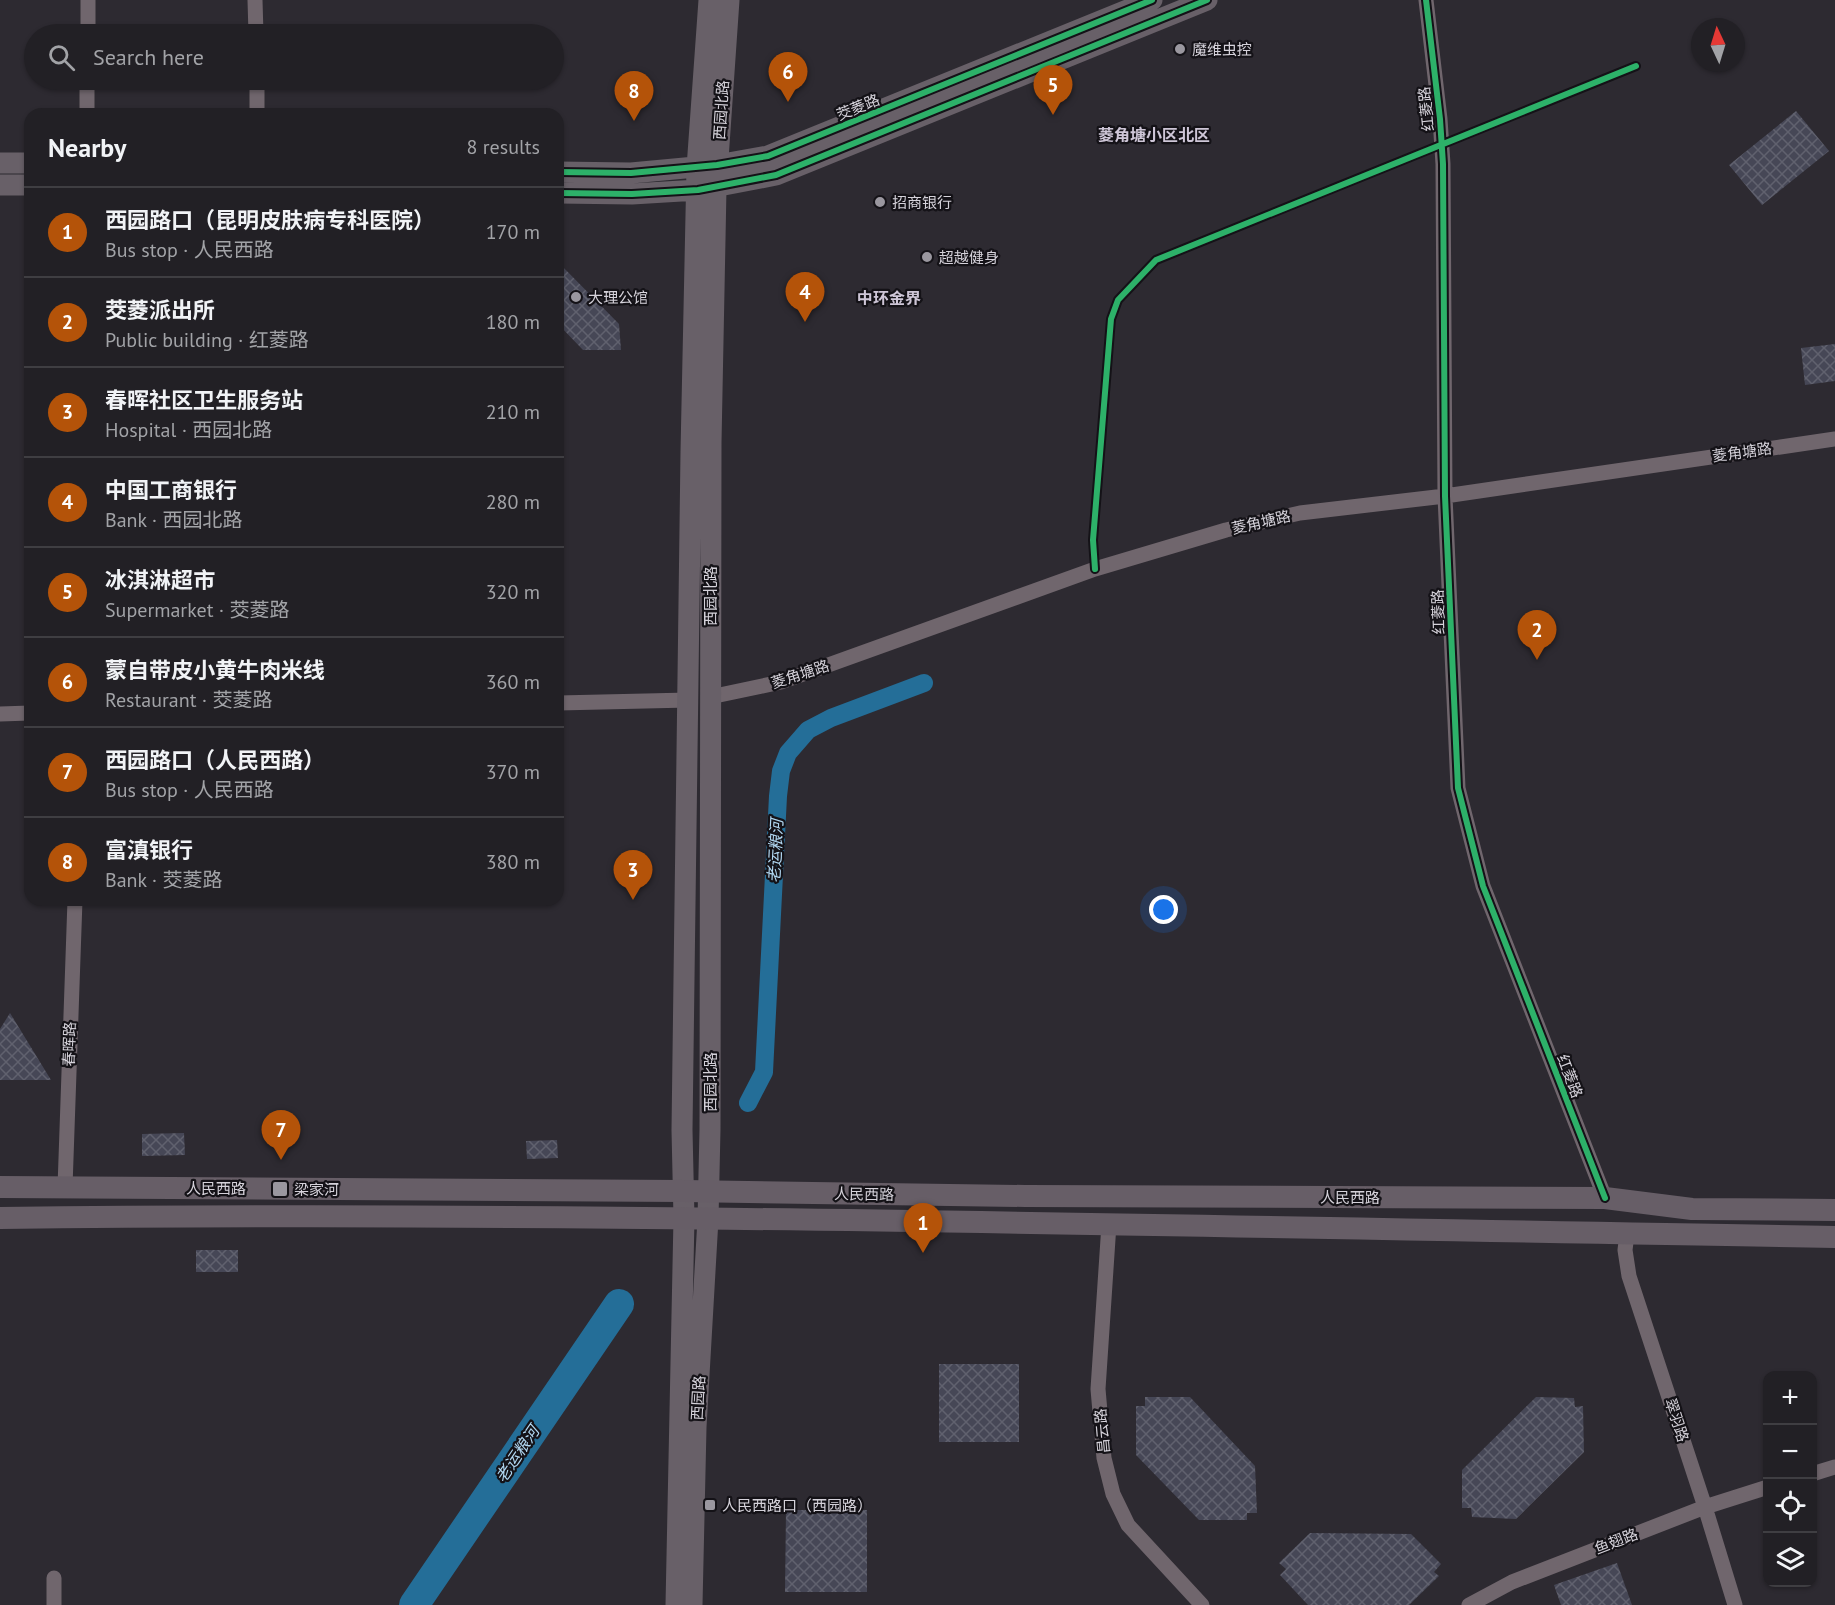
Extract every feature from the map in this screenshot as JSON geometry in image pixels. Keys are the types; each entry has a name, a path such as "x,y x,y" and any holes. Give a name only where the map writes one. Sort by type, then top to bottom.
{"main road":[{"name":"西园北路","path":"708,1191 711,443 707,189 709,0"},
{"name":"西园北路","path":"707,166 729,0"},
{"name":"茭菱路","path":"564,172 631,173 707,166 768,156 1152,0"},
{"path":"564,193 632,194 707,189 776,176 1207,0"},
{"path":"0,163 24,163"},
{"path":"0,185 24,185"},
{"name":"西园北路","path":"684,1191 682,1130 691,452 707,189"},
{"name":"人民西路","path":"0,1187 708,1191 1025,1196 1605,1198 1692,1209 1835,1210"},
{"name":"西园路","path":"676,1605 684,1191"},
{"name":"西园路","path":"692,1605 696,1427 708,1191"},
{"name":"人民西路","path":"0,1218 684,1218 1835,1237"}],"street":[{"path":"88,0 88,24"},
{"path":"255,0 256,24"},
{"name":"红菱路","path":"1426,0 1443,164 1446,496 1458,788 1483,886 1605,1198"},
{"path":"87,90 87,108"},
{"path":"257,90 257,108"},
{"name":"菱角塘路","path":"710,697 780,682 1095,569 1226,530 1300,513 1446,496 1835,439"},
{"path":"564,703 689,700"},
{"path":"0,714 24,713"},
{"name":"春晖路","path":"65,1187 75,906"},
{"name":"昌云路","path":"1109,1224 1098,1389 1104,1458 1113,1494 1128,1525 1202,1605"},
{"name":"翠羽路","path":"1627,1234 1625,1250 1629,1276 1735,1605"},
{"path":"1817,1472 1835,1467"},
{"name":"鱼翅路","path":"1469,1605 1512,1582 1705,1507 1763,1488"},
{"path":"54,1578 54,1605"}],"building":[{"path":"1796,111 1829,151 1762,205 1729,165"},
{"name":"大理公馆","path":"564,268 619,324 621,350 583,350 564,330"},
{"path":"1835,344 1835,381 1805,385 1801,348"},
{"path":"10,1013 51,1080 0,1080 0,1029"},
{"path":"184,1133 185,1155 142,1156 142,1134"},
{"path":"557,1140 558,1158 527,1159 526,1141"},
{"path":"196,1250 238,1250 238,1272 196,1272"},
{"path":"939,1364 1019,1364 1019,1442 939,1442"},
{"path":"1145,1397 1190,1397 1255,1466 1257,1513 1247,1513 1247,1520 1199,1520 1136,1455 1136,1406 1145,1406"},
{"path":"1536,1397 1574,1398 1575,1407 1583,1406 1584,1452 1516,1519 1472,1517 1471,1508 1462,1508 1462,1470"},
{"path":"786,1510 867,1510 867,1592 785,1592"},
{"path":"1310,1533 1411,1534 1441,1564 1434,1572 1439,1576 1409,1605 1308,1605 1280,1575 1286,1569 1279,1563"},
{"path":"1617,1563 1632,1605 1561,1605 1554,1585"}],"waterway":[{"name":"老运粮河","path":"748,1103 764,1072 778,796 781,771 788,753 808,730 831,718 924,683"},
{"name":"老运粮河","path":"414,1605 619,1304"}],"cycle path":[{"path":"564,172 631,173 717,165 768,156 1152,0"},
{"path":"564,193 632,194 698,190 776,175 1207,0"},
{"path":"1426,0 1443,164 1445,496 1458,788 1483,886 1605,1198"},
{"path":"1095,569 1093,540 1111,319 1118,300 1156,260 1636,66"}],"place":[{"name":"魔维虫控","path":"1180,49"},
{"name":"蒙自带皮小黄牛肉米线","path":"788,102"},
{"name":"冰淇淋超市","path":"1053,115"},
{"name":"富滇银行","path":"634,121"},
{"name":"招商银行","path":"880,202"},
{"name":"超越健身","path":"927,257"},
{"name":"大理公馆","path":"576,297"},
{"name":"中国工商银行","path":"805,322"},
{"name":"茭菱派出所","path":"1537,660"},
{"name":"春晖社区卫生服务站","path":"633,900"},
{"name":"西园路口（人民西路）","path":"281,1160"},
{"name":"梁家河","path":"280,1189"},
{"name":"西园路口（昆明皮肤病专科医院）","path":"923,1253"},
{"name":"人民西路口（西园路）","path":"710,1505"}],"district":[{"name":"菱角塘小区北区","path":"1154,135"},
{"name":"中环金界","path":"889,298"}]}
